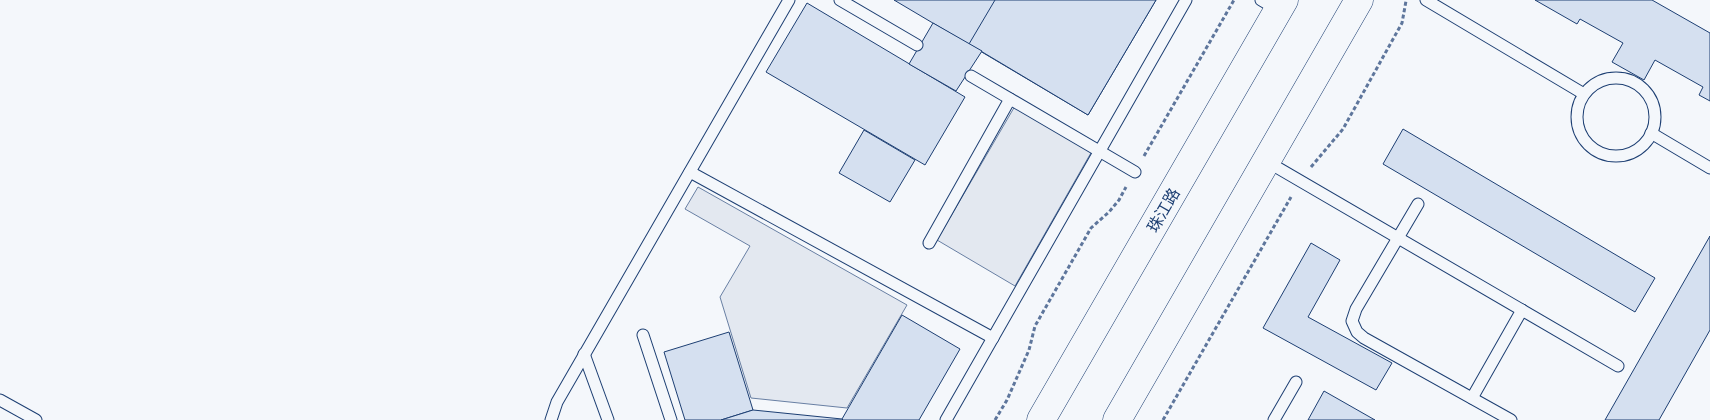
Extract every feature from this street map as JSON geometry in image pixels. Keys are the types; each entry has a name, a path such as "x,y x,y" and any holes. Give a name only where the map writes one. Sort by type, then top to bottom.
{"street":[{"path":"1121,419 1359,0"},
{"name":"珠江路","path":"1041,420 1274,3"}],"lane":[{"path":"550,420 557,402 584,354 789,0"},
{"path":"840,0 917,45"},
{"path":"946,420 1186,0"},
{"path":"1426,0 1584,94"},
{"path":"970,76 1135,172"},
{"path":"1605,79 1630,80 1641,87 1649,96 1654,108 1655,121 1651,133 1644,144 1634,152 1621,156 1608,155 1596,150 1586,142 1579,131 1576,118 1578,105 1584,94 1593,84 1605,79"},
{"path":"929,243 1010,99"},
{"path":"1651,133 1710,168"},
{"path":"1266,161 1618,366"},
{"path":"690,172 993,338"},
{"path":"1418,204 1356,309 1352,321 1357,332 1364,338 1511,420"},
{"path":"1472,398 1522,310"},
{"path":"643,335 671,420"},
{"path":"584,354 608,420"},
{"path":"1274,420 1296,382"},
{"path":"0,400 36,420"}],"path":[{"path":"995,420 1007,400 1029,350 1039,318 1091,228 1119,200 1234,0"},
{"path":"1163,420 1300,180 1343,129 1402,23 1406,0"}],"shaded area":[{"path":"1015,106 1092,151 1015,286 937,240"},
{"path":"698,187 907,305 847,408 751,398 720,297 750,246 685,209"}],"building":[{"path":"894,0 1156,0 1088,115"},
{"path":"995,0 1156,0 1088,115 969,44"},
{"path":"1535,0 1652,0 1710,33 1710,101 1699,95 1703,87 1655,60 1644,80 1612,62 1623,43 1580,19 1577,24"},
{"path":"807,3 965,97 925,165 766,72"},
{"path":"933,23 982,51 956,91 909,64"},
{"path":"1403,129 1655,278 1635,312 1383,164"},
{"path":"864,130 915,160 890,202 839,173"},
{"path":"1710,236 1710,330 1659,420 1605,420"},
{"path":"1311,243 1340,260 1308,317 1392,363 1376,390 1263,328"},
{"path":"902,315 960,349 919,420 843,420 842,419"},
{"path":"729,332 753,410 721,420 685,420 664,352"},
{"path":"1324,391 1375,420 1308,420"},
{"path":"753,410 842,419 843,420 721,420"}]}
